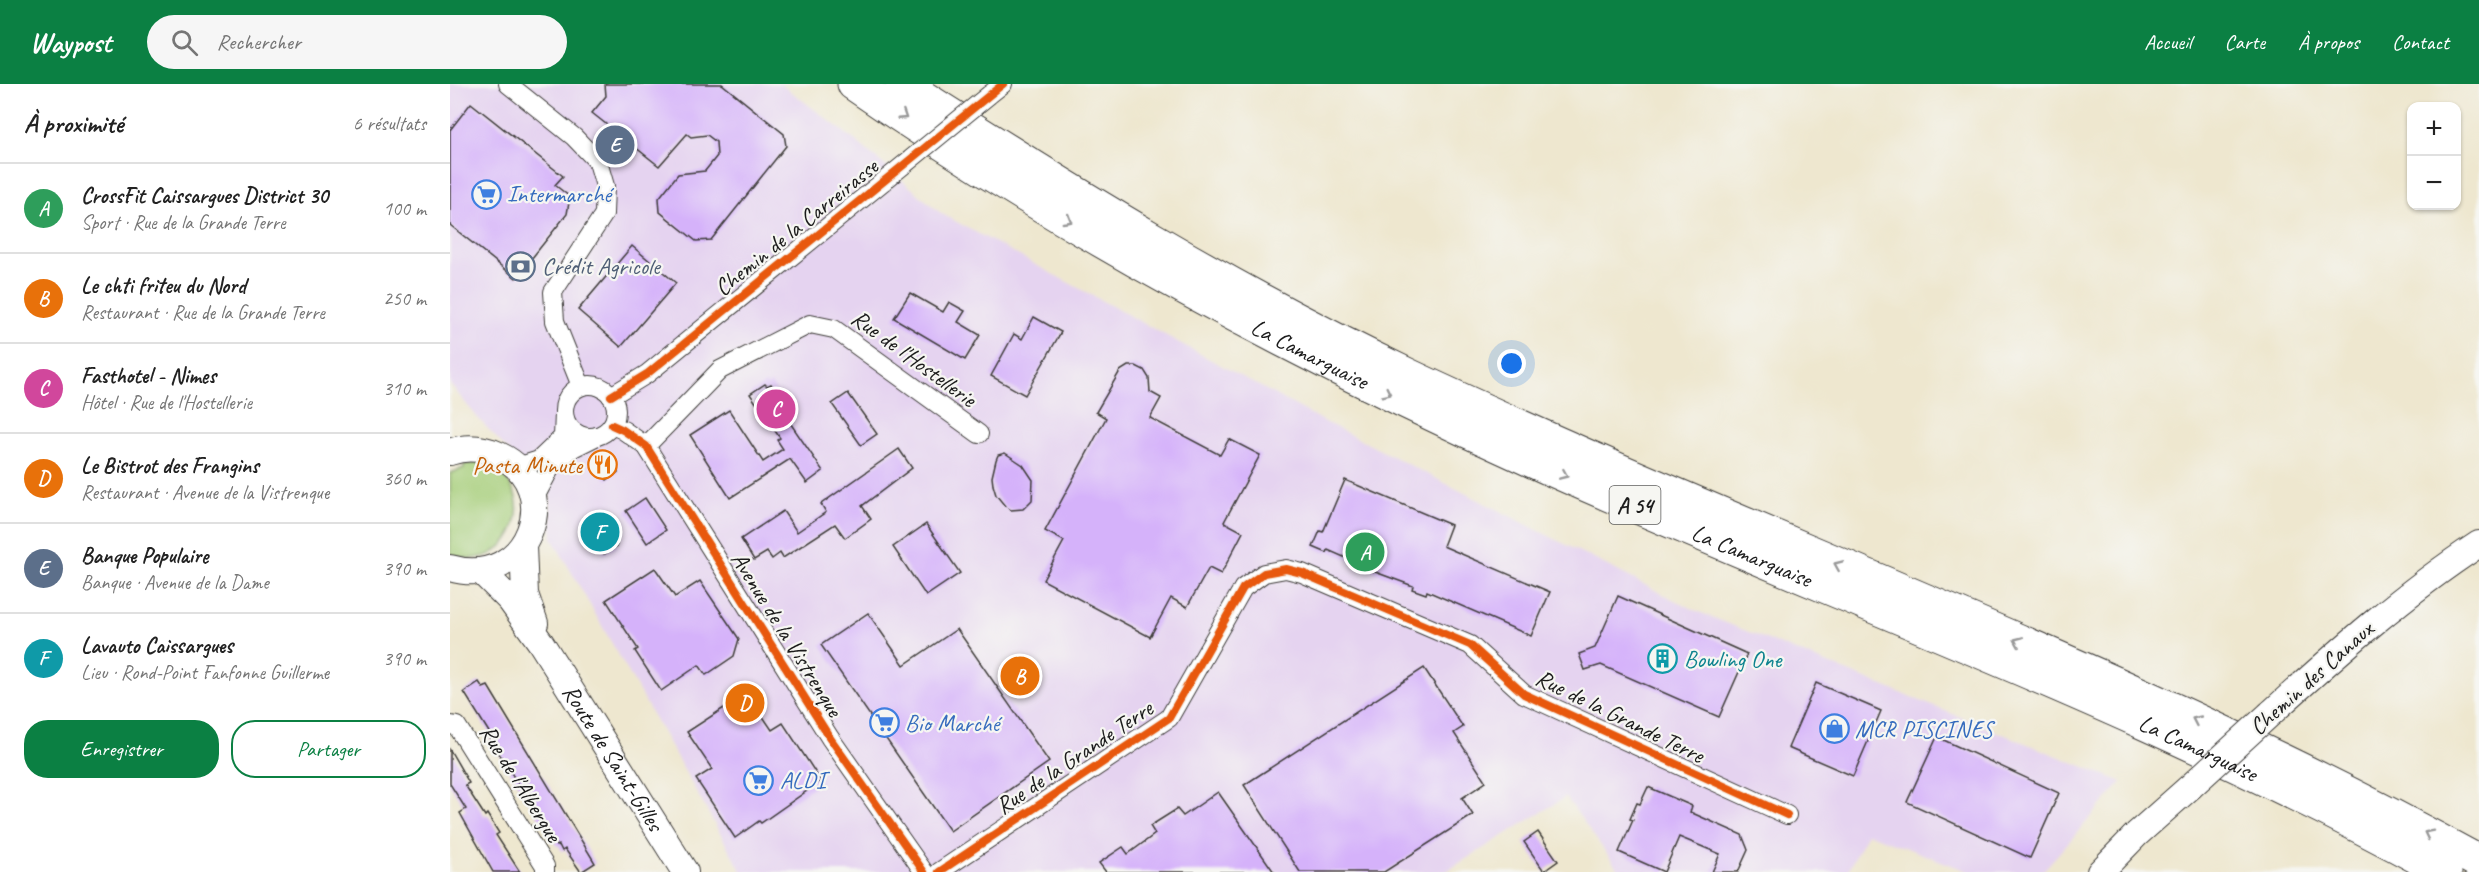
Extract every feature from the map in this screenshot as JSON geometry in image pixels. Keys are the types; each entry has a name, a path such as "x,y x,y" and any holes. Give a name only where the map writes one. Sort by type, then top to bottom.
{"highway":[{"name":"La Camarguaise","path":"854,84 1011,186 1137,261 1261,329 1390,394 1555,471 2173,737 2298,796 2445,872"},
{"name":"La Camarguaise","path":"902,84 1026,164 1152,240 1403,373 1563,447 2177,711 2312,775 2479,862"}],"main road":[{"path":"450,568 464,572 482,572 498,567 512,558 523,546 532,524 533,501 528,483 517,467 505,457 476,448 451,451"},
{"name":"Chemin des Canaux","path":"2100,872 2137,834 2367,627 2412,591 2479,544"},
{"name":"Route de Saint-Gilles","path":"523,546 525,594 542,643"},
{"name":"Route de Saint-Gilles","path":"482,572 510,600 542,643 685,872"}],"street":[{"path":"508,84 574,137 598,162 605,186 604,214 553,292 555,321 581,386"},
{"name":"Chemin de la Carreirasse","path":"611,396 646,374 996,89"},
{"name":"Rue de l'Hostellerie","path":"646,446 720,370 810,324 834,329 978,434"},
{"path":"517,467 539,460 563,437 564,411 570,395 581,386 598,386 611,396 616,410 605,430 573,448 552,465 533,501"},
{"path":"564,411 566,419 576,432 583,436 605,430"},
{"name":"Avenue de la Vistrenque","path":"605,430 646,446 830,738 924,872"},
{"name":"Rue de la Grande Terre","path":"939,872 1168,718 1243,588 1264,573 1286,569 1302,573 1470,645 1524,694 1787,815"},
{"name":"Rue de l'Albergue","path":"450,725 457,726 544,866 545,872"}],"shaded area":[{"path":"450,84 781,84 857,142 942,214 1329,424 1694,610 2122,782 2042,872 1970,872 1867,833 1847,872 1620,872 1566,797 1445,872 742,872 552,538 550,495 477,417 450,384"}],"green space":[{"path":"477,463 499,473 512,488 517,506 515,525 506,541 492,553 473,558 450,554 450,473 464,468 464,464"}],"building":[{"path":"605,84 722,84 784,134 786,146 711,240 696,241 660,212 659,198 678,174 705,171 717,156 716,142 707,135 691,137 687,134 659,166 592,113 606,96"},
{"path":"471,103 563,176 555,185 570,197 567,214 516,278 450,225 450,130"},
{"path":"632,246 676,283 621,347 578,310"},
{"path":"910,293 943,312 949,302 965,311 958,322 980,335 965,360 894,318"},
{"path":"1034,317 1061,332 1025,395 991,376 1014,334 1022,339"},
{"path":"1128,366 1136,366 1144,370 1149,378 1150,392 1161,398 1150,418 1220,455 1229,439 1260,455 1224,522 1243,532 1221,574 1209,568 1187,607 1171,598 1150,637 1043,580 1064,541 1045,531 1106,418 1096,412 1120,371"},
{"path":"765,384 767,386 771,384 791,413 786,417 823,471 807,483 790,459 730,498 690,435 729,410 763,462 783,449 777,440 780,438 750,394"},
{"path":"848,393 877,434 861,445 832,404"},
{"path":"899,449 912,468 862,506 871,519 845,538 835,524 783,558 780,553 772,559 767,552 754,560 741,539 783,511 797,532 826,512 821,504"},
{"path":"1005,453 1023,465 1033,480 1032,500 1023,509 1011,510 996,495 992,477 998,455"},
{"path":"608,458 618,472 607,480 596,466"},
{"path":"1345,480 1451,525 1443,546 1550,592 1531,636 1427,591 1426,594 1412,589 1413,586 1359,566 1360,564 1328,550 1327,553 1313,547 1320,531 1323,532"},
{"path":"645,498 666,530 647,543 626,511"},
{"path":"596,511 617,546 604,554 583,518"},
{"path":"926,524 960,573 926,596 893,547"},
{"path":"655,568 675,597 700,581 739,639 734,656 706,675 699,665 661,691 635,651 638,649 606,600"},
{"name":"Bowling One","path":"1618,596 1747,654 1719,717 1601,665 1585,670 1579,654 1595,648"},
{"path":"868,613 904,665 957,629 1049,762 950,831 821,645"},
{"path":"1424,668 1463,727 1454,733 1486,782 1462,798 1473,815 1384,872 1300,872 1244,785"},
{"path":"479,682 483,688 488,686 595,863 581,872 565,849 562,851 559,845 557,846 490,739 492,737 464,692"},
{"name":"MCR PISCINES","path":"1816,683 1881,711 1853,776 1788,748"},
{"name":"ALDI","path":"747,693 772,730 783,723 821,781 761,823 759,821 735,838 696,779 712,769 687,732"},
{"path":"1937,737 2059,793 2030,858 1907,802"},
{"path":"450,750 469,783 465,785 485,816 487,814 499,833 496,835 520,872 493,872 460,813 466,809 450,784"},
{"path":"1648,787 1692,806 1690,812 1742,835 1748,850 1738,872 1712,872 1720,854 1679,837 1664,872 1619,852 1633,820 1630,819 1637,803 1640,804"},
{"path":"1218,792 1274,872 1106,872 1099,863 1123,847 1128,854 1155,834 1150,826 1177,809 1183,816"},
{"path":"1538,832 1558,861 1544,871 1524,842"}],"cycle path":[{"path":"611,396 647,374 1003,84"},
{"path":"612,425 646,446 830,738 924,872"},
{"path":"939,872 1169,718 1243,588 1264,573 1286,569 1302,573 1470,645 1524,694 1787,815"}],"place":[{"name":"Banque Populaire","path":"615,145"},
{"name":"Intermarché","path":"486,194"},
{"name":"Crédit Agricole","path":"521,266"},
{"name":"Fasthotel - Nimes","path":"776,409"},
{"name":"Pasta Minute","path":"603,465"},
{"name":"Lavauto Caissargues","path":"600,532"},
{"name":"CrossFit Caissargues District 30","path":"1365,552"},
{"name":"Bowling One","path":"1663,659"},
{"name":"Le chti friteu du Nord","path":"1020,676"},
{"name":"Le Bistrot des Frangins","path":"745,703"},
{"name":"Bio Marché","path":"884,723"},
{"name":"MCR PISCINES","path":"1834,729"},
{"name":"ALDI","path":"759,780"}]}
